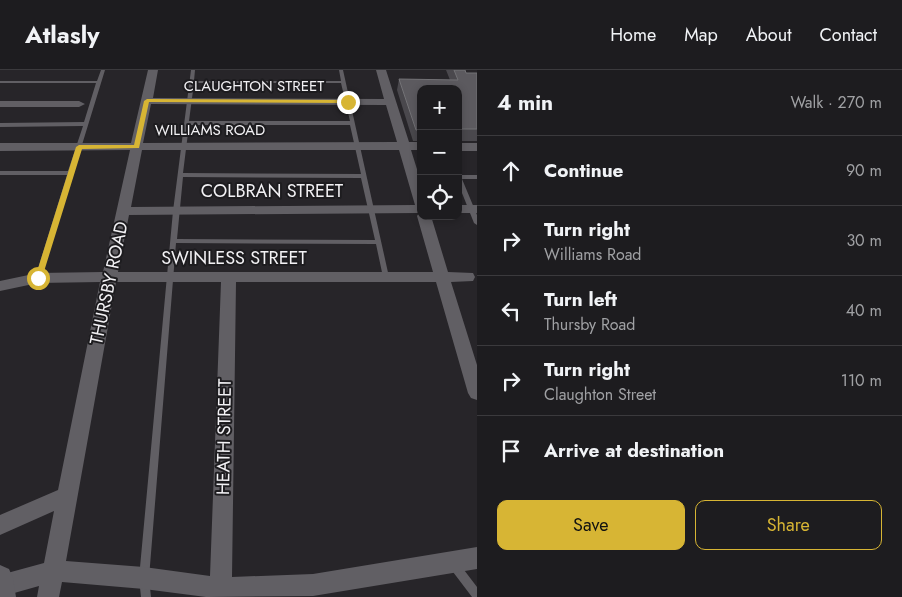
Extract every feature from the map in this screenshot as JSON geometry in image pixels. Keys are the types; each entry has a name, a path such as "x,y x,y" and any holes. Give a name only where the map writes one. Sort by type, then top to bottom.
{"street":[{"name":"THURSBY ROAD","path":"48,597 109,277 153,70"},
{"path":"381,70 417,191"},
{"name":"CLAUGHTON STREET","path":"147,101 390,102"},
{"path":"0,104 79,104"},
{"name":"WILLIAMS ROAD","path":"0,147 417,146"},
{"path":"462,147 477,147"},
{"name":"COLBRAN STREET","path":"124,211 417,209"},
{"path":"425,220 476,388"},
{"name":"SWINLESS STREET","path":"0,286 38,278 473,276"},
{"name":"HEATH STREET","path":"221,592 228,277"},
{"path":"0,524 67,496"},
{"path":"1,587 53,571 145,587 221,592 303,591 477,558"}],"lane":[{"path":"38,278 103,70"},
{"path":"145,587 176,211 193,70"},
{"path":"342,70 386,277"},
{"path":"0,82 99,82"},
{"path":"191,82 344,82"},
{"path":"186,123 353,123"},
{"path":"0,125 86,124"},
{"path":"0,173 71,173"},
{"path":"180,175 364,176"},
{"path":"462,176 477,177"},
{"path":"462,186 469,209 477,223"},
{"path":"174,241 378,242"},
{"path":"452,562 477,595"}],"building":[{"path":"454,70 477,73 477,129 462,129 462,85 417,85 416,130 399,79 458,80"}],"route":[{"path":"38,278 79,147 137,147 147,101 348,102"}]}
